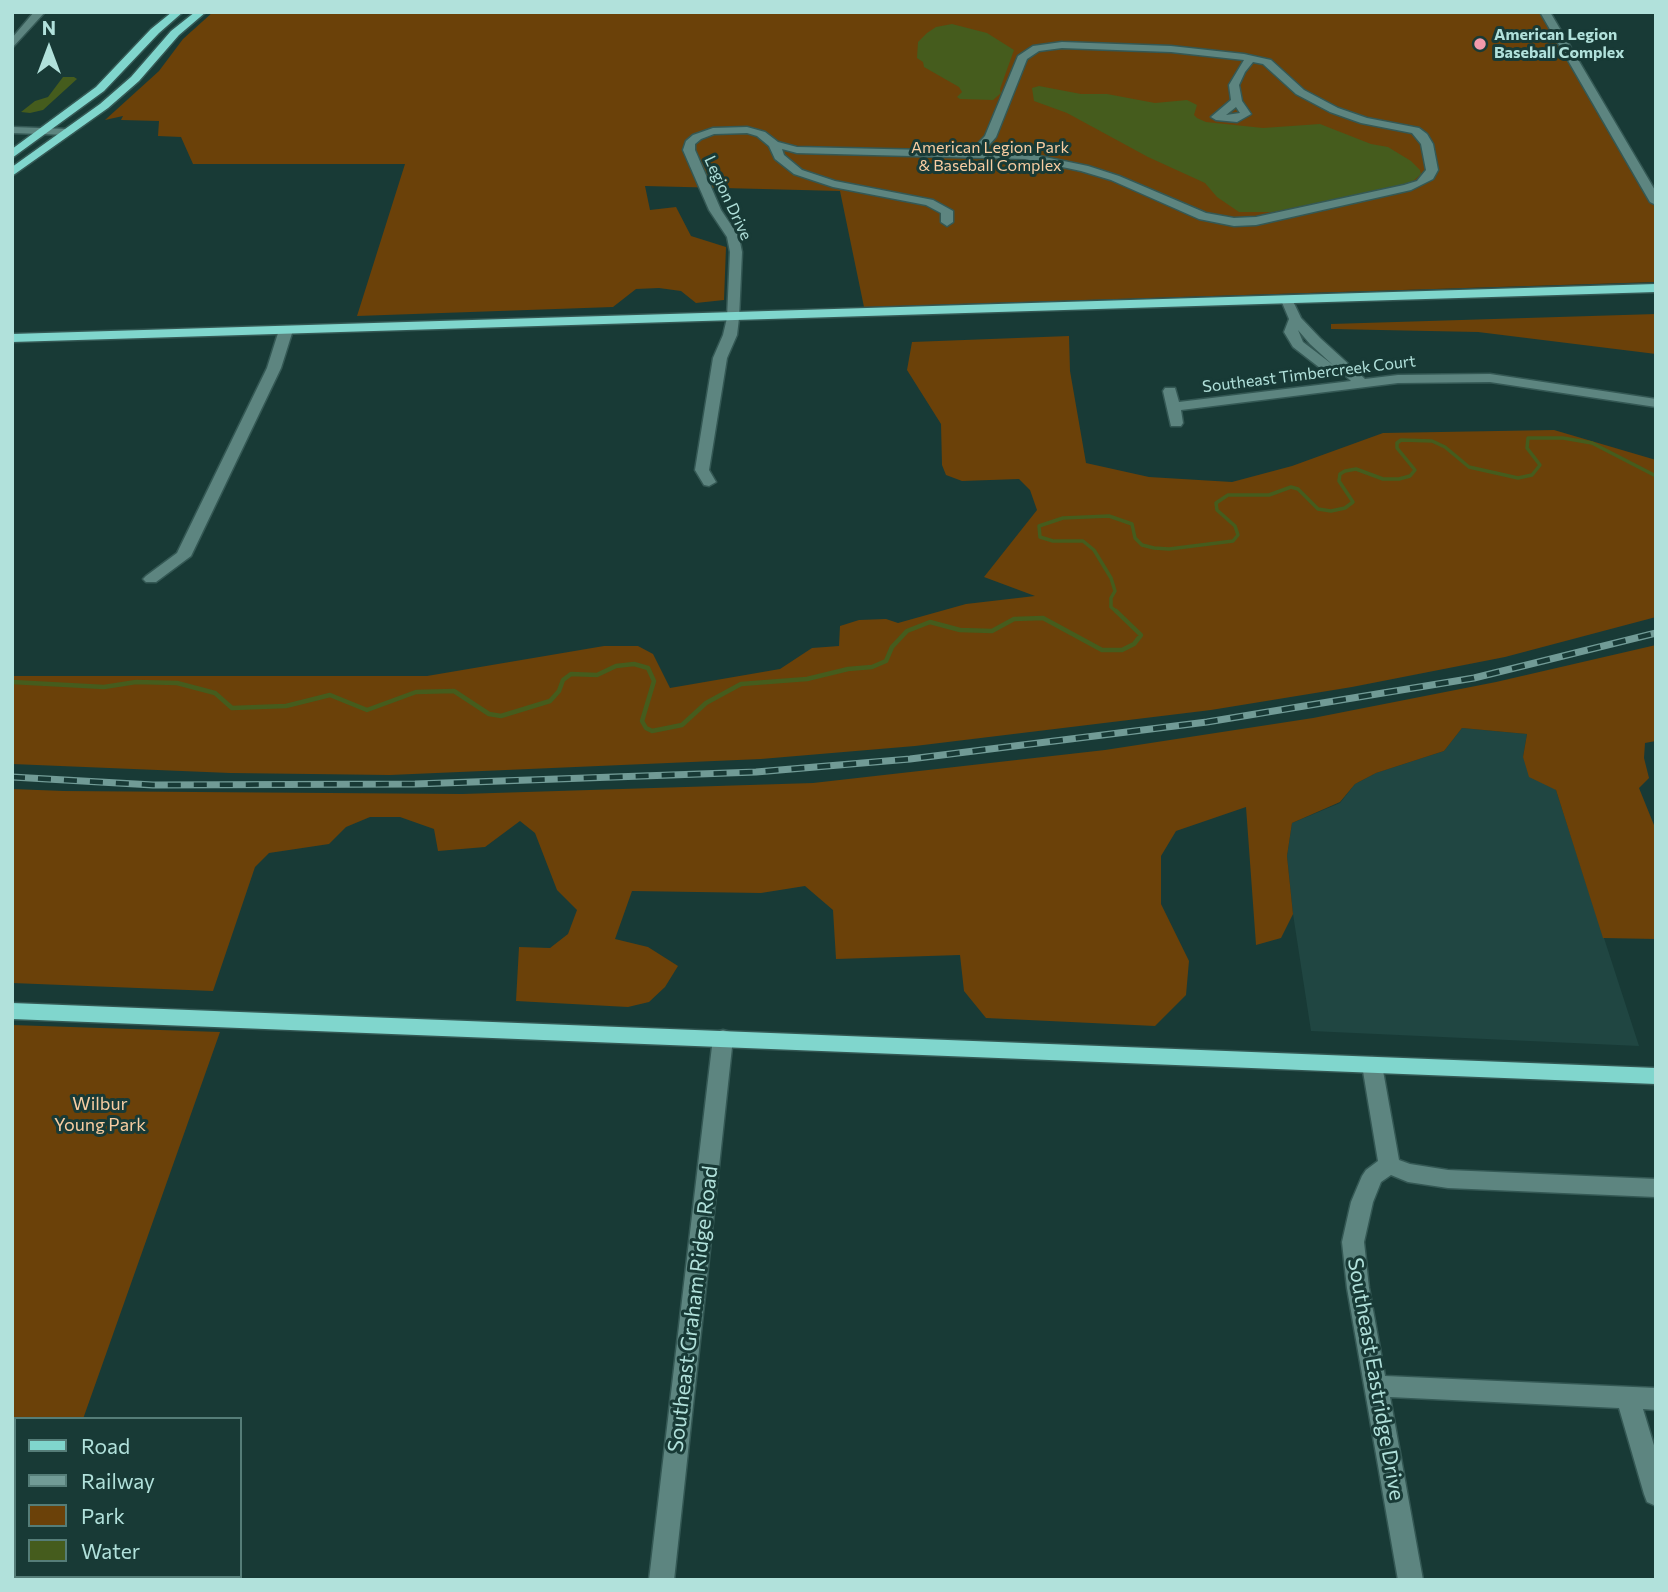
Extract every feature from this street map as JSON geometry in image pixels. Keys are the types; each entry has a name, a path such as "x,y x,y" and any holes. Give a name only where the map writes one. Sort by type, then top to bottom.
{"main road":[{"path":"12,155 100,89 155,30 178,12"},
{"path":"12,173 104,106 135,79 175,33 201,12"},
{"path":"12,338 1656,288"},
{"path":"12,1011 1656,1076"}],"street":[{"path":"12,45 40,12"},
{"path":"1545,12 1656,202"},
{"path":"774,144 787,149 818,151 1025,156 1084,168 1115,178 1203,216 1234,222 1256,221 1407,188 1429,177 1432,164 1423,136 1415,130 1342,113 1300,92 1272,65 1251,58 1171,49 1062,45 1037,48 1021,58 1006,102 990,137 975,154"},
{"path":"1237,101 1234,93 1236,78 1251,58"},
{"name":"Legion Drive","path":"733,318 736,252 733,237 715,210 689,150 690,143 713,131 729,129 761,134 774,144"},
{"path":"12,130 68,132"},
{"path":"774,144 779,157 798,172 833,184 929,202 947,211 947,222"},
{"path":"1287,300 1295,319 1324,351 1362,384"},
{"path":"709,482 702,470 711,406 720,358 730,335 733,318"},
{"path":"1295,319 1292,332 1298,344 1330,369 1346,386"},
{"path":"151,579 183,556 274,368 286,330"},
{"name":"Southeast Timbercreek Court","path":"1174,407 1398,379 1490,378 1656,403"},
{"path":"1170,391 1176,423"},
{"name":"Southeast Graham Ridge Road","path":"661,1580 723,1038"},
{"path":"1372,1065 1389,1166 1408,1173 1448,1179 1656,1188"},
{"name":"Southeast Eastridge Drive","path":"1389,1166 1373,1176 1362,1202 1353,1242 1357,1288 1411,1580"},
{"path":"1376,1386 1656,1399"},
{"path":"1628,1398 1656,1494"}],"shaded area":[{"path":"1462,728 1527,734 1523,757 1556,790 1639,1046 1311,1031 1287,856 1292,823 1340,803 1355,784 1376,773 1444,751"}],"green space":[{"name":"American Legion Park & Baseball Complex","path":"213,12 1543,12 1656,202 1656,282 864,307 840,191 645,186 650,210 676,207 691,236 726,247 724,300 696,303 681,291 636,289 613,307 357,316 405,164 193,164 181,137 158,136 159,121 121,120 123,116 105,120 159,71 183,39"},
{"path":"1656,314 1656,354 1478,332 1331,329 1331,324"},
{"path":"1069,336 1070,371 1086,463 1149,477 1232,482 1292,466 1383,433 1554,430 1656,460 1656,617 1505,657 1352,687 1211,710 915,746 761,759 390,775 230,773 12,764 12,676 427,676 604,646 638,646 653,654 670,688 780,669 812,648 839,646 840,626 859,620 886,619 898,623 966,604 1035,596 984,577 1037,510 1030,490 1019,479 962,481 946,475 942,465 941,424 907,370 912,342"},
{"path":"1656,645 1656,741 1645,743 1644,758 1649,778 1639,788 1656,830 1656,939 1603,938 1556,790 1529,777 1523,757 1527,734 1462,728 1444,751 1376,773 1355,784 1340,802 1292,823 1287,856 1293,914 1281,938 1256,945 1246,807 1176,831 1161,856 1161,904 1189,961 1186,995 1155,1026 986,1018 964,991 960,955 836,959 833,910 805,886 761,893 632,891 615,939 648,947 678,966 665,987 649,1002 628,1007 516,1001 519,947 550,948 568,934 577,910 557,890 535,833 520,821 485,847 438,851 434,829 400,817 370,817 346,827 329,844 269,853 255,867 213,991 12,983 12,789 462,794 813,783 1105,750 1313,718 1496,682"},
{"name":"Wilbur Young Park","path":"12,1025 220,1032 84,1417 14,1417 14,1578 26,1578 12,1580"}],"water":[{"path":"952,24 987,33 1014,50 1000,89 1001,93 993,100 960,99 957,97 962,92 959,87 924,67 923,62 917,58 918,42 927,33 936,27"},
{"path":"63,77 77,79 43,110 21,112 35,101 48,97"},
{"path":"1039,86 1155,103 1187,100 1197,105 1194,115 1206,122 1263,128 1320,124 1371,144 1388,147 1411,161 1421,174 1413,181 1391,188 1272,212 1239,212 1217,197 1205,183 1148,157 1067,113 1034,101 1032,88"}],"waterway":[{"path":"1118,613 1111,607 1111,598 1115,591 1111,578 1094,550 1083,541 1053,541 1040,537 1039,526 1063,518 1109,516 1132,524 1135,538 1142,545 1154,548 1169,549 1233,541 1238,535 1235,526 1217,510 1216,503 1228,495 1269,495 1291,487 1298,489 1318,509 1331,511 1345,508 1353,502 1339,481 1340,474 1345,471 1356,469 1383,479 1399,479 1410,476 1415,470 1397,448 1397,443 1401,440 1432,441 1445,447 1469,467 1518,478 1532,475 1540,465 1527,448 1528,438 1563,438 1592,443 1656,476"},
{"path":"12,682 104,687 136,682 177,683 215,693 232,708 286,706 330,695 367,710 416,692 454,691 489,714 501,716 550,701 559,691 563,680 571,674 597,675 616,666 634,664 648,668 654,681 642,721 646,728 652,731 682,725 706,703 741,684 807,679 848,669 872,667 886,661 892,647 907,631 930,622 960,630 992,631 1014,619 1043,618 1102,650 1122,650 1134,644 1141,635 1116,611"}],"railway":[{"path":"12,777 153,785 415,784 756,772 910,759 1207,722 1474,678 1656,633"}],"place":[{"name":"American Legion Baseball Complex","path":"1480,44"}]}
